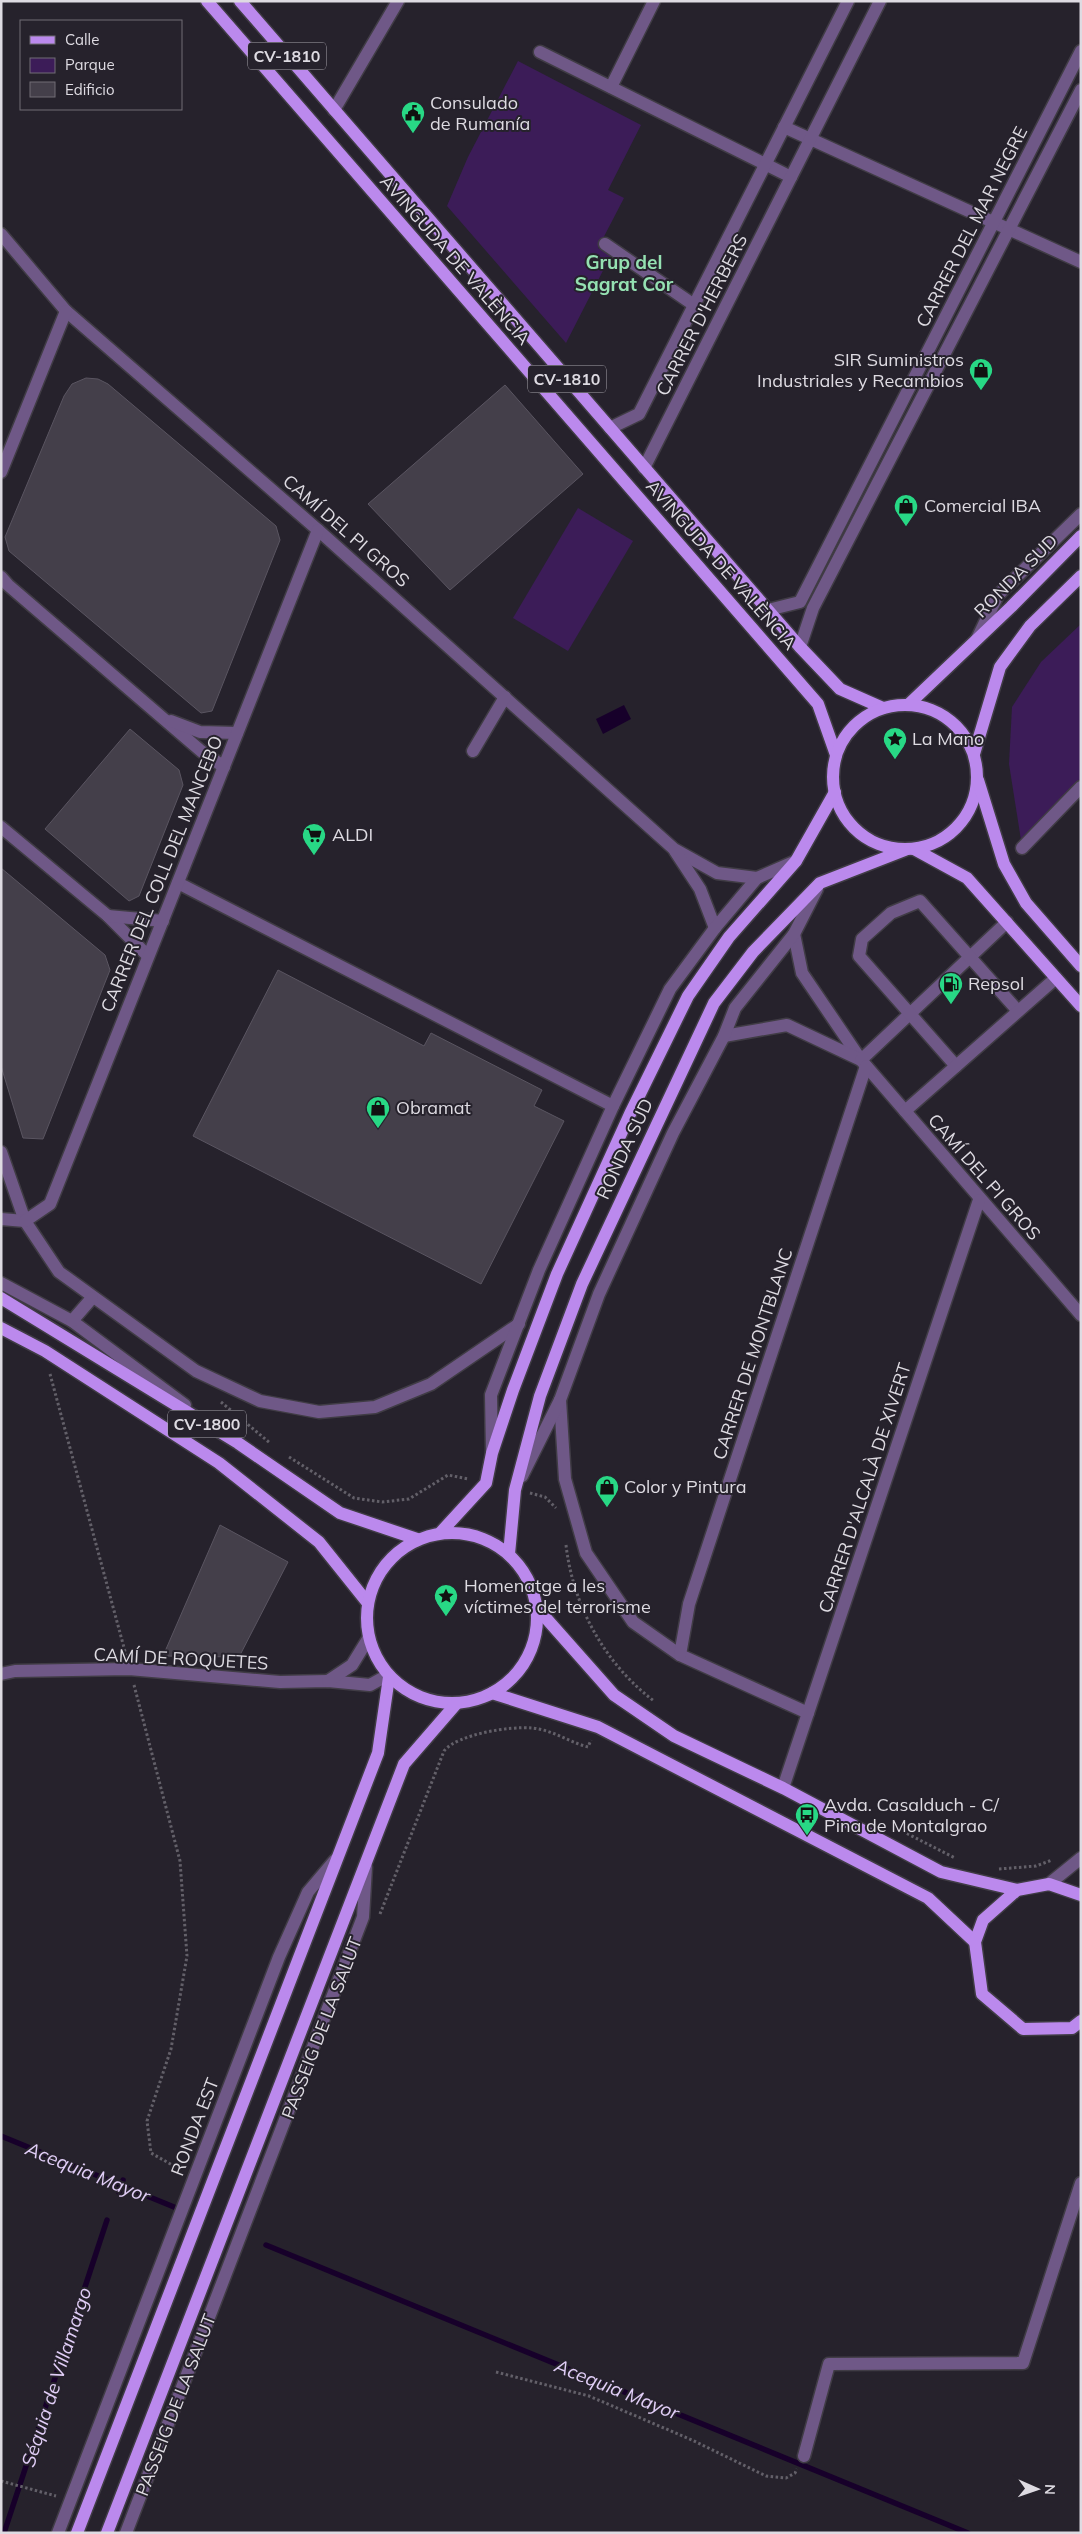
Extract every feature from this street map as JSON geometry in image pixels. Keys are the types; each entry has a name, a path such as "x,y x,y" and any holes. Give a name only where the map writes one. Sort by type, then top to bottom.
{"main road":[{"name":"AVINGUDA DE VALÈNCIA","path":"207,1 818,704 836,755"},
{"name":"AVINGUDA DE VALÈNCIA","path":"240,1 800,647 840,689 883,708"},
{"name":"RONDA SUD","path":"909,704 1081,536"},
{"path":"974,754 1000,667 1030,626 1081,576"},
{"path":"1081,966 1026,903 1008,872 978,780 974,754 960,729 937,711 909,704 883,708 854,726 836,755 833,774 835,792 848,822 873,842 909,849 967,878 1081,1006"},
{"path":"909,849 946,837 968,812 978,780"},
{"name":"RONDA SUD","path":"486,1483 492,1453 512,1390 557,1274 630,1114 688,996 730,938 796,861 835,792"},
{"name":"RONDA SUD","path":"509,1554 515,1490 540,1396 582,1284 714,1003 753,952 820,883 909,849"},
{"name":"CV-1800","path":"1,1298 238,1443 340,1513 417,1539"},
{"name":"CV-1800","path":"1,1328 44,1351 219,1462 319,1542 367,1602"},
{"path":"441,1532 486,1483"},
{"path":"537,1608 533,1643 518,1672 492,1693 456,1704 417,1697 388,1676 368,1639 367,1602 386,1562 417,1539 441,1532 476,1535 509,1554 526,1575 537,1608 614,1695 674,1736 783,1788 941,1872 1017,1890 1049,1884 1081,1895"},
{"name":"RONDA EST","path":"77,2533 378,1753 388,1676"},
{"path":"492,1693 598,1727 928,1898 974,1942"},
{"path":"107,2533 404,1764 456,1704"},
{"path":"1017,1890 984,1920 974,1942 982,1994 1023,2029 1078,2027"}],"street":[{"path":"334,110 398,1"},
{"path":"611,87 654,1"},
{"name":"CARRER D'HERBERS","path":"610,428 638,414 848,1"},
{"name":"CARRER D'HERBERS","path":"644,468 880,1"},
{"name":"CARRER DEL MAR NEGRE","path":"768,610 800,602 1081,51"},
{"path":"540,52 791,177"},
{"name":"CARRER DEL MAR NEGRE","path":"800,647 813,608 1081,90"},
{"path":"784,127 1081,262"},
{"name":"CAMÍ DEL PI GROS","path":"1,234 66,311 318,530 674,849 717,873 757,878"},
{"path":"606,244 694,305"},
{"path":"1,472 66,311"},
{"name":"RONDA SUD","path":"976,640 998,594 1081,514"},
{"name":"CARRER DEL COLL DEL MANCEBO","path":"25,1221 50,1204 318,530"},
{"path":"3,584 167,720 201,751 224,766"},
{"path":"473,751 505,697"},
{"path":"167,720 200,732 237,734"},
{"path":"1022,848 1081,787"},
{"path":"1,827 108,916 148,956"},
{"name":"CAMÍ DEL PI GROS","path":"674,849 700,889 714,928"},
{"name":"RONDA SUD","path":"492,1453 490,1395 539,1270 613,1106 670,989 714,928 757,878 796,861"},
{"path":"178,883 613,1106"},
{"path":"515,1490 560,1400 599,1294 673,1133 724,1036 735,1008 794,934 820,883"},
{"path":"956,1066 859,956 862,939 891,913 920,901 1018,1011"},
{"path":"108,916 163,921"},
{"path":"864,1063 910,1014 1007,922"},
{"name":"CAMÍ DEL PI GROS","path":"794,934 802,972 864,1063 979,1200 1081,1315"},
{"path":"905,1111 1056,978"},
{"name":"CAMÍ DEL PI GROS","path":"724,1036 787,1025 864,1063"},
{"name":"CARRER DE MONTBLANC","path":"680,1655 689,1604 864,1063"},
{"path":"1,1152 25,1221 59,1272 92,1298 196,1371 260,1401 319,1412 375,1407 431,1384 519,1324"},
{"name":"CARRER D'ALCALÀ DE XIVERT","path":"783,1788 979,1200"},
{"path":"1,1219 25,1221"},
{"path":"1,1283 72,1321 238,1443"},
{"path":"72,1321 92,1298"},
{"path":"560,1400 565,1479 586,1553 633,1622 680,1655 808,1713"},
{"path":"328,1681 352,1666 368,1639"},
{"name":"CAMÍ DE ROQUETES","path":"1,1674 16,1671 129,1670 280,1682 328,1681 370,1685 388,1676"},
{"name":"RONDA EST","path":"58,2533 279,1958 308,1892 339,1856"},
{"path":"1049,1884 1081,1858"},
{"path":"126,2533 363,1917 366,1862"},
{"path":"804,2456 830,2364 1023,2363 1081,2183"}],"path":[{"path":"44,1351 180,1861 187,1956 171,2048 147,2121 151,2153 194,2177"},
{"path":"217,1398 272,1445"},
{"path":"288,1456 354,1498 382,1502 409,1499 448,1475 486,1483"},
{"path":"515,1490 545,1497 557,1510"},
{"path":"565,1542 575,1590 596,1637 624,1674 661,1706"},
{"path":"614,1695 624,1674"},
{"path":"380,1915 444,1751 449,1744 479,1734 532,1728 558,1734 576,1744 588,1747 598,1727"},
{"path":"892,1826 961,1861"},
{"path":"989,1867 999,1869 1036,1866 1059,1857"},
{"path":"496,2372 590,2396 692,2440 766,2476 786,2478 795,2473"},
{"path":"2,2481 70,2500"}],"green space":[{"path":"518,61 641,125 608,190 624,198 598,248 611,255 566,343 447,206 468,157"},
{"path":"578,508 633,541 568,651 513,618"},
{"path":"1081,624 1081,778 1021,840 1009,764 1012,707 1041,662"}],"shaded area":[{"path":"624,705 631,719 603,734 596,719"}],"building":[{"path":"86,378 98,379 108,384 276,526 280,540 212,711 201,713 9,551 5,537 64,396 72,384"},
{"path":"505,385 583,474 450,590 368,504"},
{"path":"130,729 179,770 183,785 139,896 129,901 45,829"},
{"path":"1,868 105,955 110,970 43,1139 23,1138 1,1066"},
{"name":"Obramat","path":"278,970 424,1046 431,1033 542,1090 534,1106 564,1121 481,1284 193,1136"},
{"path":"220,1525 288,1562 239,1657 163,1656"}],"waterway":[{"name":"Acequia Mayor","path":"1,2136 174,2207"},
{"name":"Acequia Mayor","path":"119,2192 123,2180"},
{"name":"Séquia de Villamargo","path":"4,2533 107,2220"},
{"name":"Acequia Mayor","path":"266,2245 968,2533"}],"place":[{"name":"Consulado de Rumanía","path":"413,134"},
{"name":"SIR Suministros Industriales y Recambios","path":"981,391"},
{"name":"Comercial IBA","path":"906,527"},
{"name":"La Mano","path":"895,760"},
{"name":"ALDI","path":"314,856"},
{"name":"Repsol","path":"951,1005"},
{"name":"Obramat","path":"378,1129"},
{"name":"Color y Pintura","path":"607,1508"},
{"name":"Homenatge a les víctimes del terrorisme","path":"446,1617"},
{"name":"Avda. Casalduch - C/ Pina de Montalgrao","path":"807,1836"}],"district":[{"name":"Grup del Sagrat Cor","path":"624,273"}]}
